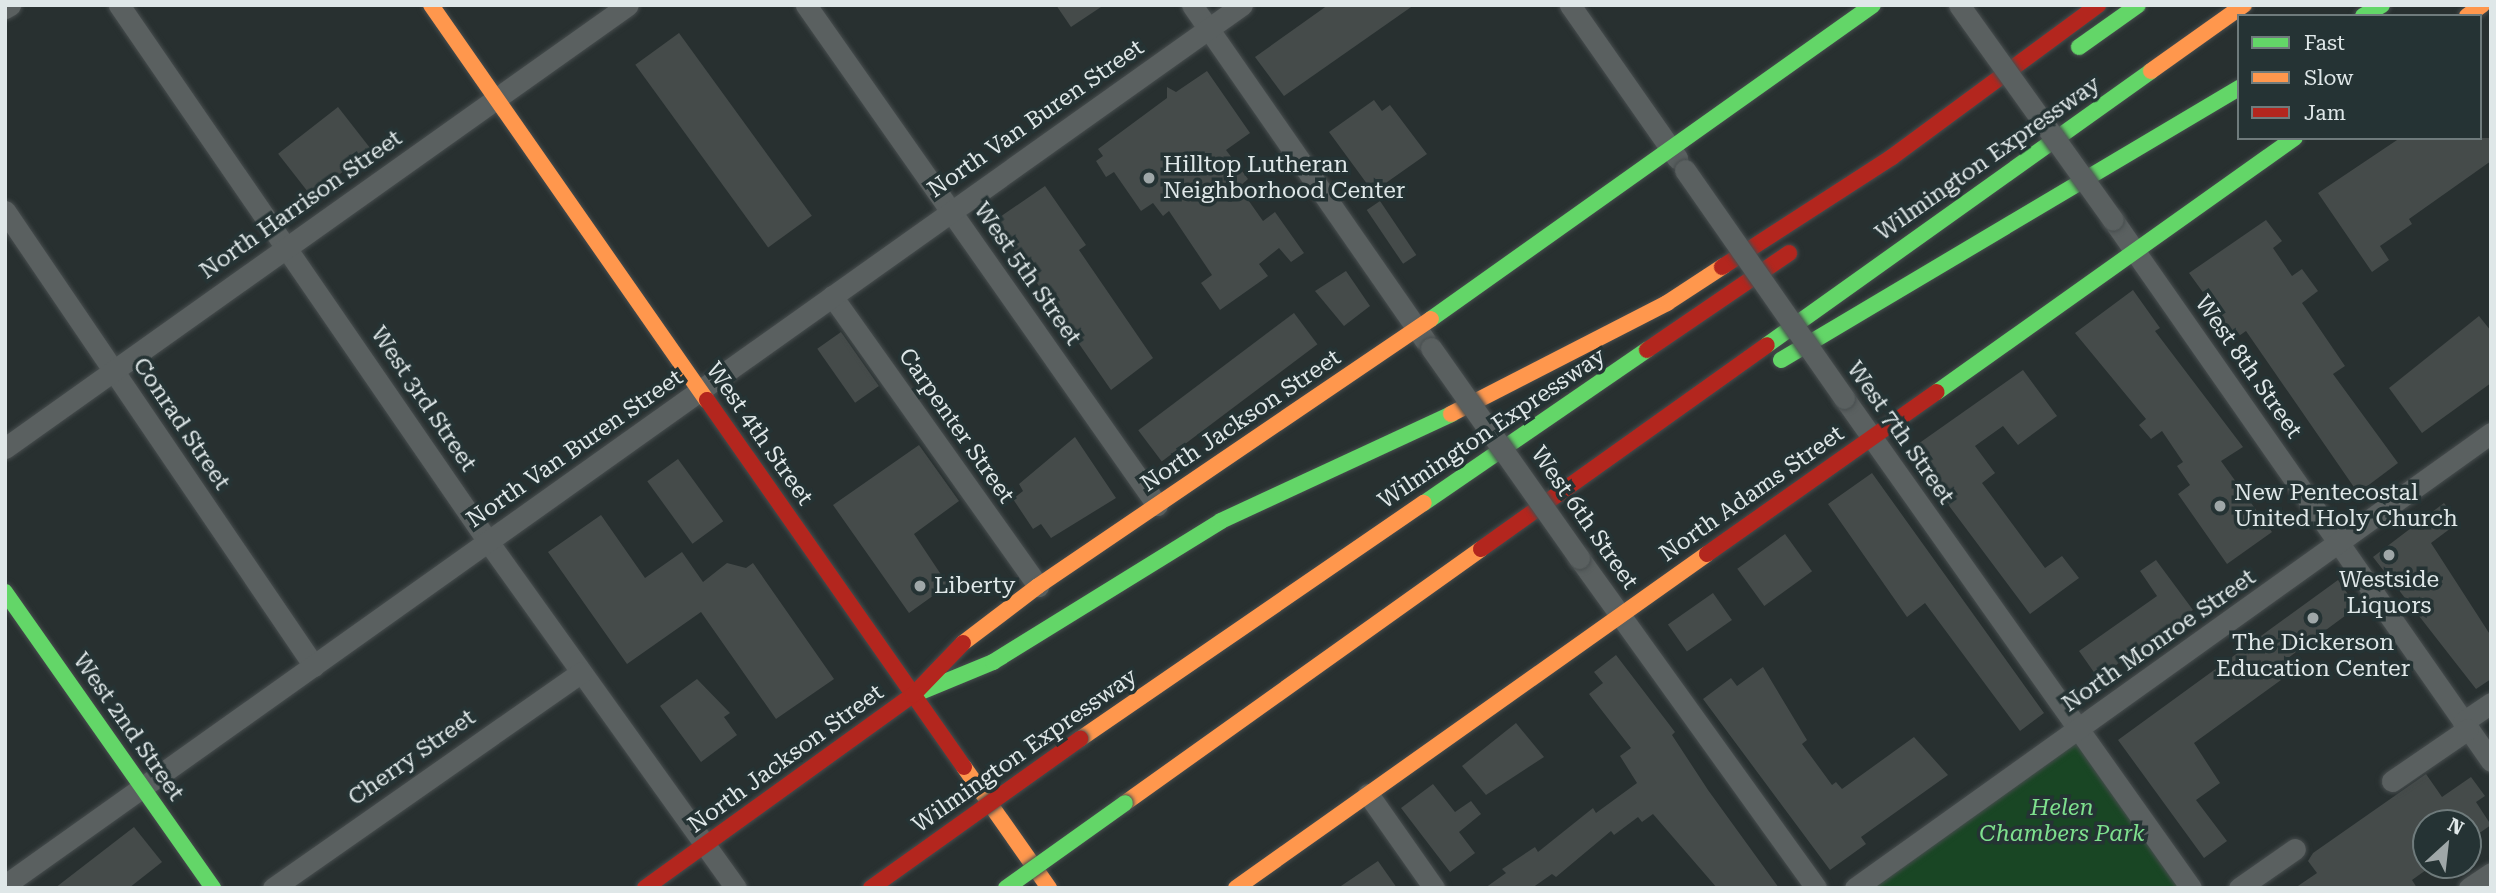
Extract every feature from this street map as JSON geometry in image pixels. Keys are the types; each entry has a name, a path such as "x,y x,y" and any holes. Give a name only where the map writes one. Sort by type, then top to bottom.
{"main road":[{"name":"West 4th Street","path":"431,5 1049,888"},
{"name":"North Jackson Street","path":"645,888 913,695 972,634 1038,586 1416,328 1872,5"},
{"path":"913,695 993,662 1221,521 1418,431 1667,303 1892,157 2098,5"},
{"name":"Wilmington Expressway","path":"2059,62 2138,5"},
{"name":"Wilmington Expressway","path":"1006,888 2244,5"},
{"path":"2366,14 2382,5"},
{"name":"Wilmington Expressway","path":"2003,102 2036,78"},
{"path":"1454,570 1575,498 1786,357 2237,90"},
{"name":"North Adams Street","path":"1236,888 2292,140"},
{"name":"Wilmington Expressway","path":"871,888 1080,738 1810,239"},
{"name":"West 2nd Street","path":"5,592 213,888"}],"street":[{"name":"West 3rd Street","path":"119,5 289,246 489,543 736,888"},
{"name":"North Harrison Street","path":"5,448 628,5"},
{"name":"West 5th Street","path":"806,5 1157,505"},
{"name":"West 6th Street","path":"1192,5 1416,328 1816,888"},
{"name":"North Van Buren Street","path":"9,882 702,392 832,296 1242,5"},
{"name":"West 7th Street","path":"1570,5 1870,439 2191,888"},
{"name":"West 8th Street","path":"1959,5 2113,220 2491,761"},
{"name":"Conrad Street","path":"5,211 314,666"},
{"name":"Carpenter Street","path":"832,296 1038,586"},
{"name":"North Monroe Street","path":"1855,888 2340,545 2491,433"},
{"name":"Cherry Street","path":"273,888 581,672"},
{"path":"2392,781 2466,726 2491,703"},
{"path":"1368,794 1434,888"},
{"path":"2239,888 2295,849"},
{"path":"2469,888 2491,873"}],"green space":[{"name":"Helen Chambers Park","path":"2079,729 2191,888 1855,888"}],"building":[{"path":"1056,5 1104,5 1071,27"},
{"path":"1328,5 1414,5 1284,96 1255,57"},
{"path":"679,33 812,216 768,248 635,65"},
{"path":"1207,71 1250,133 1226,150 1248,179 1239,187 1263,221 1275,212 1304,253 1291,262 1279,248 1259,264 1268,276 1220,310 1201,283 1212,275 1169,211 1163,216 1153,203 1141,211 1114,172 1106,177 1096,161 1103,156 1098,149 1167,98 1167,87 1176,92"},
{"path":"1374,100 1382,111 1390,105 1427,154 1373,192 1329,132"},
{"path":"338,107 371,150 311,196 278,154"},
{"path":"2491,138 2491,161 2409,219 2412,224 2380,246 2389,260 2372,272 2318,193 2397,140"},
{"path":"1045,186 1086,245 1079,250 1153,358 1111,390 994,221"},
{"path":"1380,201 1416,255 1403,264 1367,210"},
{"path":"2266,220 2282,241 2273,248 2292,276 2302,269 2318,291 2302,303 2345,366 2333,374 2398,463 2358,493 2246,331 2236,338 2189,273"},
{"path":"1346,271 1370,306 1344,326 1315,291"},
{"path":"2133,290 2160,328 2155,331 2243,447 2221,461 2272,532 2227,564 2178,494 2190,485 2177,466 2183,462 2162,431 2151,439 2139,425 2146,419 2075,333"},
{"path":"1294,313 1317,344 1162,462 1138,430"},
{"path":"2479,316 2491,331 2491,383 2422,433 2389,388"},
{"path":"841,332 879,386 855,403 817,349"},
{"path":"2023,370 2057,416 2018,445 2003,426 1975,446 1995,473 1982,483 2045,568 2062,556 2079,578 2030,614 1908,451"},
{"path":"1075,437 1116,498 1051,538 1041,524 1033,529 1013,499 1023,491 1019,484"},
{"path":"919,445 959,501 914,534 948,585 909,613 833,505"},
{"path":"678,459 723,521 693,544 647,481"},
{"path":"1872,473 2044,713 2020,731 1925,603 1907,617 1828,504"},
{"path":"2444,503 2459,522 2431,543 2491,636 2491,679 2476,689 2373,557"},
{"path":"601,515 645,578 682,552 703,582 727,563 746,568 753,563 834,679 776,719 701,612 627,664 548,552"},
{"path":"1785,534 1812,571 1764,606 1737,569"},
{"path":"2156,560 2193,610 2098,678 2079,651 2157,596 2140,571"},
{"path":"2338,580 2357,607 2273,669 2281,680 2194,743 2220,783 2196,800 2227,841 2204,858 2118,740"},
{"path":"1713,593 1732,620 1687,652 1668,625"},
{"path":"1616,655 1675,732 1672,735 1708,790 1779,888 1717,888 1653,814 1642,822 1638,817 1614,835 1611,831 1556,877 1552,874 1532,888 1485,888 1506,873 1502,869 1535,847 1538,852 1593,808 1596,813 1637,783 1620,756 1631,748 1589,694 1603,683 1594,672"},
{"path":"1763,667 1807,740 1802,744 1832,785 1836,782 1842,789 1914,737 1948,775 1861,837 1866,844 1830,870 1703,699 1731,678 1737,686"},
{"path":"697,679 730,713 724,717 737,735 701,762 660,706"},
{"path":"1516,723 1544,757 1486,795 1462,766"},
{"path":"2426,774 2442,797 2471,777 2485,796 2476,802 2481,809 2412,809 2412,880 2417,888 2295,888 2317,873 2308,861 2313,853"},
{"path":"1433,784 1455,812 1471,801 1481,814 1459,832 1475,853 1450,872 1401,808"},
{"path":"2482,811 2491,825 2482,831"},
{"path":"134,827 162,862 129,888 55,888"},
{"path":"1378,861 1397,888 1338,888"}],"traffic: fast":[{"path":"1431,319 1873,5"},
{"path":"2079,47 2138,5"},
{"path":"2366,14 2382,5"},
{"path":"1767,345 2151,71"},
{"path":"1781,360 2237,89"},
{"path":"1937,392 2292,140"},
{"path":"1424,503 1647,350"},
{"path":"913,695 993,662 1221,521 1451,414"},
{"path":"5,592 213,888"},
{"path":"1006,888 1125,803"}],"traffic: slow":[{"path":"431,5 707,400"},
{"path":"2151,71 2244,5"},
{"path":"2470,14 2482,5"},
{"path":"1451,414 1667,303 1722,267"},
{"path":"963,643 1038,586 1431,319"},
{"path":"1080,739 1424,503"},
{"path":"1125,803 1481,549"},
{"path":"1236,888 1707,554"},
{"path":"964,767 1049,888"}],"traffic: jam":[{"path":"1722,267 1892,157 2098,5"},
{"path":"1647,350 1789,253"},
{"path":"1481,549 1767,345"},
{"path":"1707,554 1937,392"},
{"path":"707,400 964,767"},
{"path":"645,888 913,695 963,643"},
{"path":"871,888 1080,739"}],"place":[{"name":"Hilltop Lutheran Neighborhood Center","path":"1149,178"},
{"name":"New Pentecostal United Holy Church","path":"2220,506"},
{"name":"Westside Liquors","path":"2389,555"},
{"name":"Liberty","path":"920,586"},
{"name":"The Dickerson Education Center","path":"2313,618"}]}
